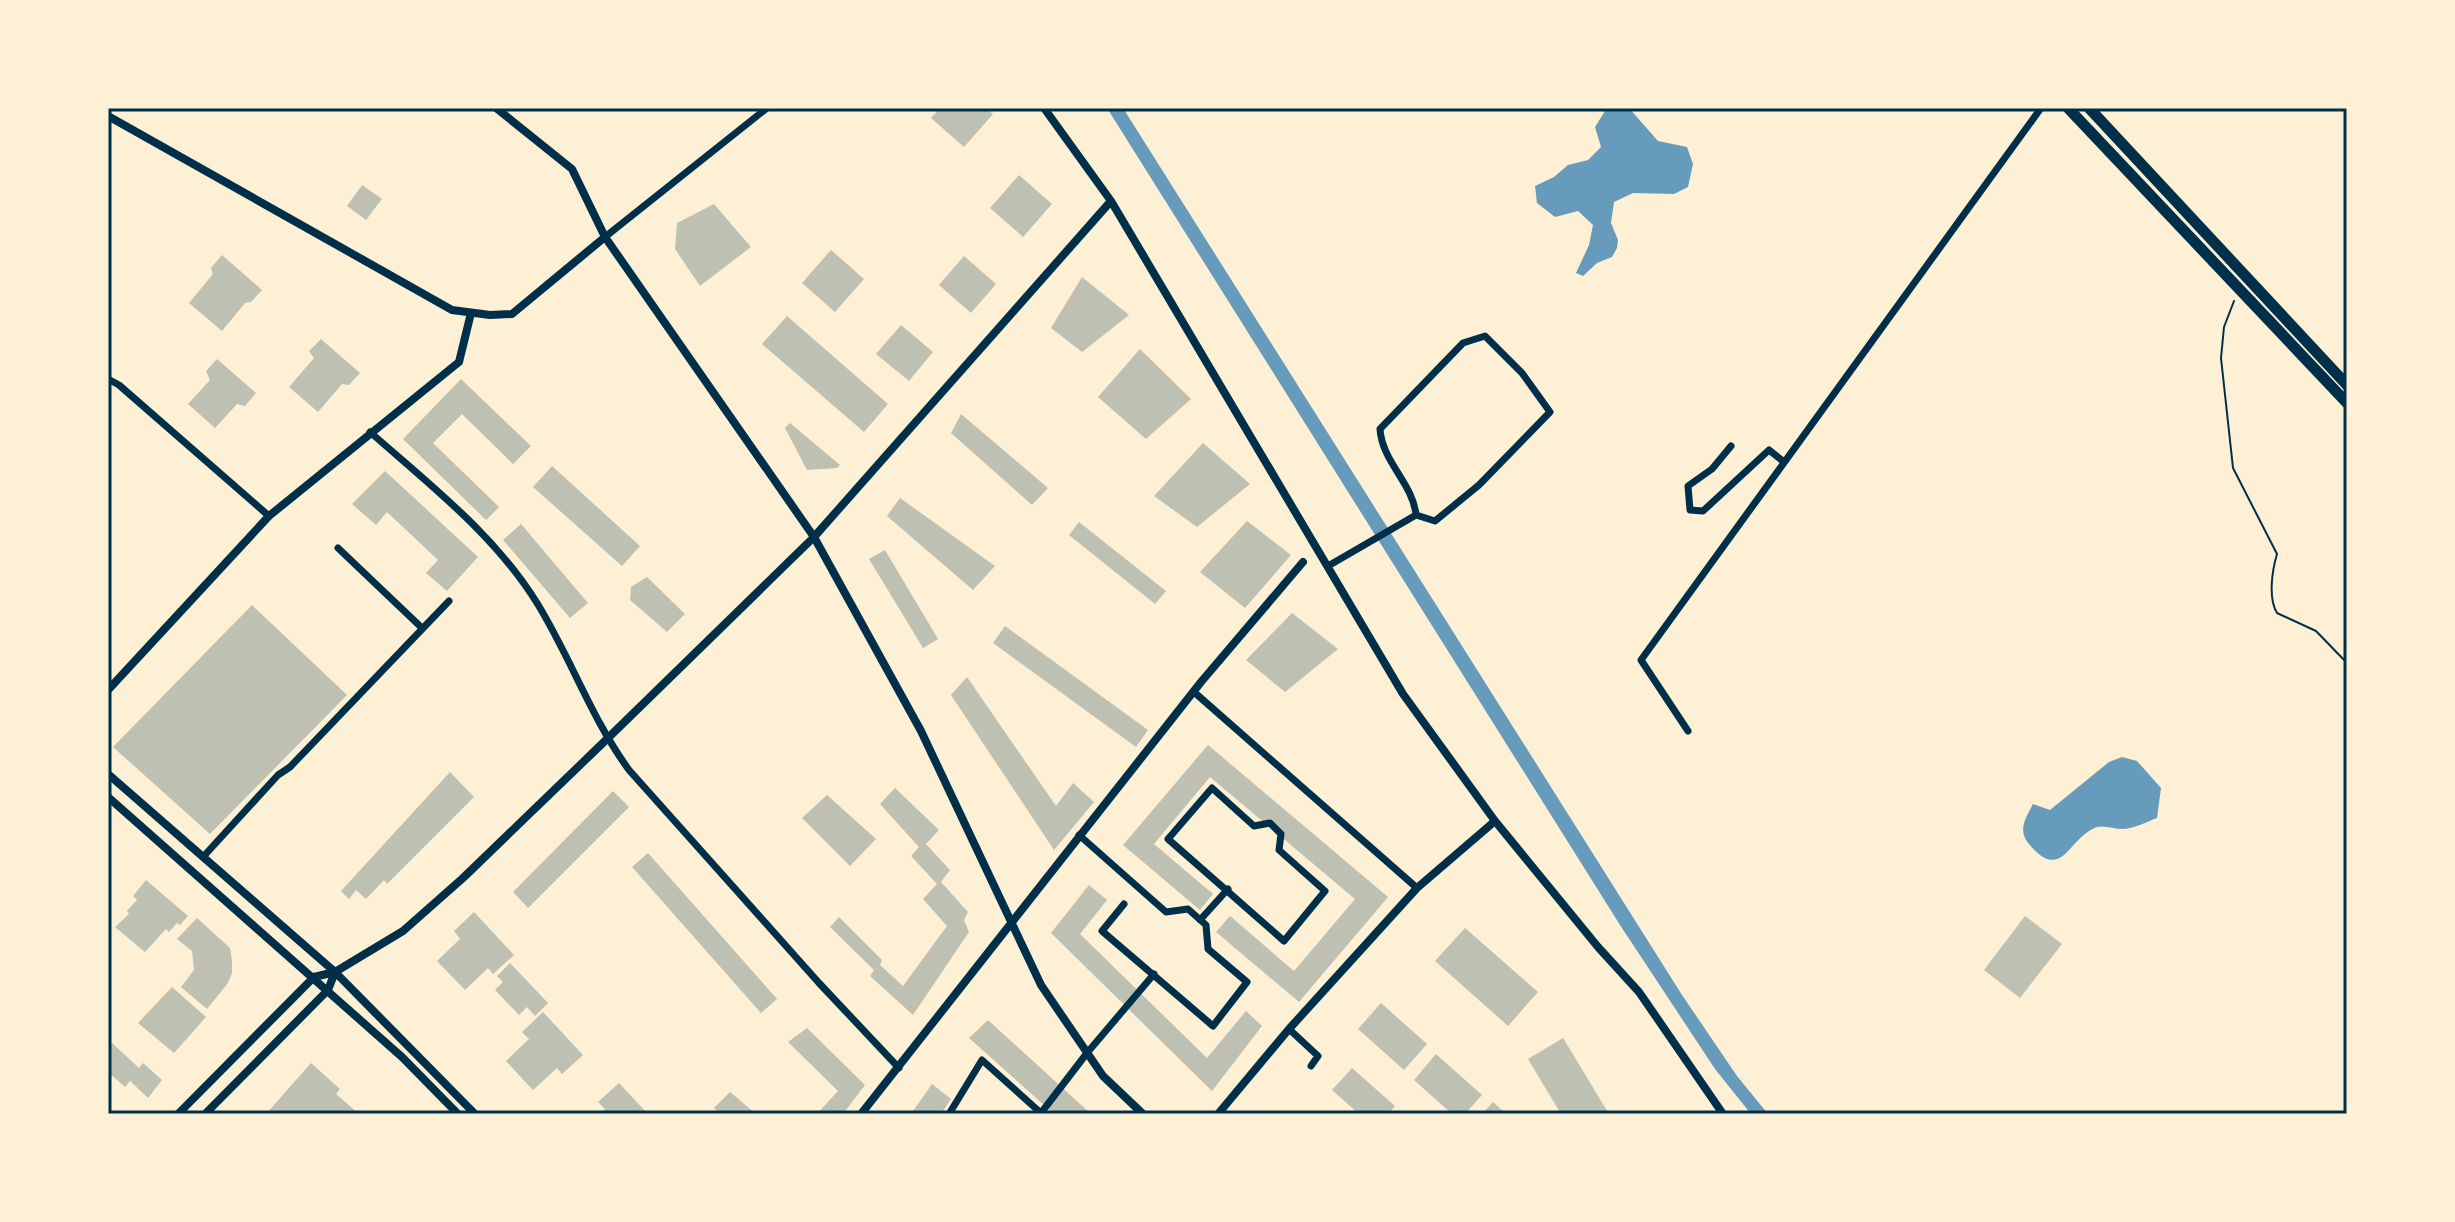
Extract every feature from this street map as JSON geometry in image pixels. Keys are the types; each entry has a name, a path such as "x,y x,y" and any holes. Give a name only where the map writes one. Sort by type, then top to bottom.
{"main road":[{"path":"2068,108 2347,403"},
{"path":"2089,108 2347,385"}],"street":[{"path":"496,108 572,169 605,237 814,537 921,731 1041,985 1103,1076 1143,1114"},
{"path":"108,116 452,310 512,314 767,108"},
{"path":"1044,108 1111,201 1403,694 1495,821 1639,992 1723,1114"},
{"path":"1688,731 1641,660 2041,108"},
{"path":"178,1114 314,977 335,972 403,931 463,878 814,537 1111,201"},
{"path":"108,690 269,516 459,362 471,313"},
{"path":"1328,566 1416,515 1435,521 1479,485 1550,412 1522,373 1485,336 1463,343 1380,429 1381,446 1415,503 1416,515"},
{"path":"108,379 119,385 269,516"},
{"path":"370,432 478,527 537,602 607,739 629,770 808,972 899,1068"},
{"path":"1731,446 1712,469 1688,486 1690,510 1703,511 1769,450 1784,462"},
{"path":"338,548 422,628"},
{"path":"865,1113 1079,835 1303,562"},
{"path":"203,857 278,775 290,767 349,707 449,601"},
{"path":"1194,692 1417,888"},
{"path":"108,774 335,972 475,1114"},
{"path":"1212,788 1254,826 1270,823 1281,834 1279,850 1325,891 1284,941 1228,889 1168,839 1212,788"},
{"path":"108,797 314,977 402,1057 458,1114"},
{"path":"1218,1114 1289,1029 1417,888 1495,821"},
{"path":"1079,835 1166,912 1188,909 1206,925 1208,949 1247,982 1213,1026 1102,931 1124,904"},
{"path":"1200,920 1228,889"},
{"path":"205,1114 328,990 335,972"},
{"path":"949,1114 982,1060 1042,1113 1087,1053 1154,974"},
{"path":"1289,1029 1318,1056 1311,1066"}],"path":[{"path":"2239,290 2224,327 2221,358 2233,468 2277,554 2272,572 2274,608 2277,613 2316,631 2347,663"}],"water":[{"path":"1107,108 1123,108 1682,995 1737,1076 1768,1114 1751,1114 1715,1069 1620,925"},
{"path":"1629,108 1658,141 1687,147 1693,164 1688,187 1674,194 1633,193 1614,202 1611,223 1618,240 1617,248 1612,257 1597,263 1583,276 1576,273 1589,245 1593,225 1578,211 1555,217 1537,203 1535,186 1554,177 1568,165 1588,160 1601,147 1595,127 1605,111"},
{"path":"2122,757 2137,761 2161,788 2157,818 2126,829 2097,827 2087,832 2058,859 2050,860 2040,855 2024,834 2024,824 2033,804 2050,810 2109,762"}],"building":[{"path":"940,108 986,108 993,114 964,147 931,118"},
{"path":"1019,175 1052,204 1023,237 990,208"},
{"path":"362,185 382,199 366,220 347,206"},
{"path":"714,204 751,247 700,286 675,249 677,223"},
{"path":"831,250 864,279 835,312 802,283"},
{"path":"222,255 262,290 251,302 245,303 222,331 189,303 213,274 211,268"},
{"path":"964,256 996,284 971,313 939,285"},
{"path":"1082,277 1129,315 1082,352 1051,328"},
{"path":"787,316 888,404 864,432 762,344"},
{"path":"901,325 933,352 909,381 876,354"},
{"path":"321,339 360,373 349,385 342,384 318,412 289,387 314,358 309,351"},
{"path":"1140,349 1191,399 1146,439 1098,397"},
{"path":"217,359 256,393 245,406 237,404 215,428 188,404 210,380 206,371"},
{"path":"461,379 531,446 513,464 462,414 433,443 499,507 486,520 403,439"},
{"path":"961,414 1048,488 1032,505 951,433"},
{"path":"790,423 840,465 837,468 807,470 785,428"},
{"path":"1203,443 1250,484 1197,527 1154,496"},
{"path":"552,466 640,546 622,566 533,487"},
{"path":"385,471 478,557 447,591 426,573 438,560 387,512 376,525 352,504"},
{"path":"900,498 995,566 973,590 887,516"},
{"path":"1247,521 1291,555 1245,608 1200,572"},
{"path":"1079,522 1166,591 1155,604 1069,535"},
{"path":"521,524 588,603 570,618 503,540"},
{"path":"885,550 938,639 923,648 869,559"},
{"path":"647,577 685,614 667,632 630,600 631,587"},
{"path":"252,605 347,695 210,834 113,747"},
{"path":"1292,613 1338,649 1285,692 1246,660"},
{"path":"1005,626 1148,730 1136,747 993,643"},
{"path":"967,677 1056,806 1073,783 1094,802 1054,850 951,695"},
{"path":"1208,745 1388,897 1299,1002 1216,932 1230,916 1294,971 1355,899 1210,777 1154,844 1213,894 1200,910 1123,845"},
{"path":"450,772 474,797 387,884 384,880 366,899 356,890 349,899 341,891"},
{"path":"895,788 939,830 926,844 950,870 941,882 968,912 964,920 969,932 913,1015 870,976 874,970 830,927 839,917 882,960 880,965 903,986 947,926 923,899 937,884 911,856 919,847 880,804"},
{"path":"613,791 629,807 528,908 513,892"},
{"path":"827,795 876,839 850,866 802,818"},
{"path":"648,853 777,999 761,1013 632,867"},
{"path":"146,880 188,916 169,932 166,929 145,952 115,927 129,914 127,911 137,900 133,896"},
{"path":"1089,885 1107,900 1080,934 1207,1058 1246,1011 1262,1026 1212,1091 1051,933"},
{"path":"474,912 514,955 493,974 488,968 465,990 437,961 460,939 454,931"},
{"path":"2025,916 2062,944 2020,998 1984,970"},
{"path":"197,918 230,948 232,961 228,983 207,1009 181,987 194,970 192,951 177,939"},
{"path":"1465,928 1538,992 1508,1026 1435,961"},
{"path":"510,963 548,1003 535,1016 527,1007 519,1015 495,990 503,982 497,976"},
{"path":"172,987 206,1017 174,1053 138,1023"},
{"path":"1381,1003 1427,1044 1404,1070 1358,1029"},
{"path":"543,1012 583,1055 562,1074 557,1068 533,1090 506,1061 529,1039 522,1032"},
{"path":"988,1020 1091,1114 1054,1114 969,1038"},
{"path":"807,1028 865,1085 843,1114 817,1114 838,1091 788,1042"},
{"path":"1563,1038 1609,1114 1561,1114 1528,1059"},
{"path":"112,1043 139,1068 143,1063 162,1080 148,1098 130,1081 125,1087 108,1072 108,1044 110,1046"},
{"path":"1436,1054 1482,1095 1465,1114 1452,1114 1414,1080"},
{"path":"311,1063 340,1089 336,1094 359,1114 266,1114"},
{"path":"1352,1068 1395,1106 1388,1114 1359,1114 1332,1090"},
{"path":"619,1083 648,1114 600,1114 605,1109 598,1102"},
{"path":"932,1084 951,1099 941,1114 911,1114"},
{"path":"730,1092 756,1114 721,1114 714,1108"},
{"path":"1493,1102 1506,1114 1482,1114"}]}
